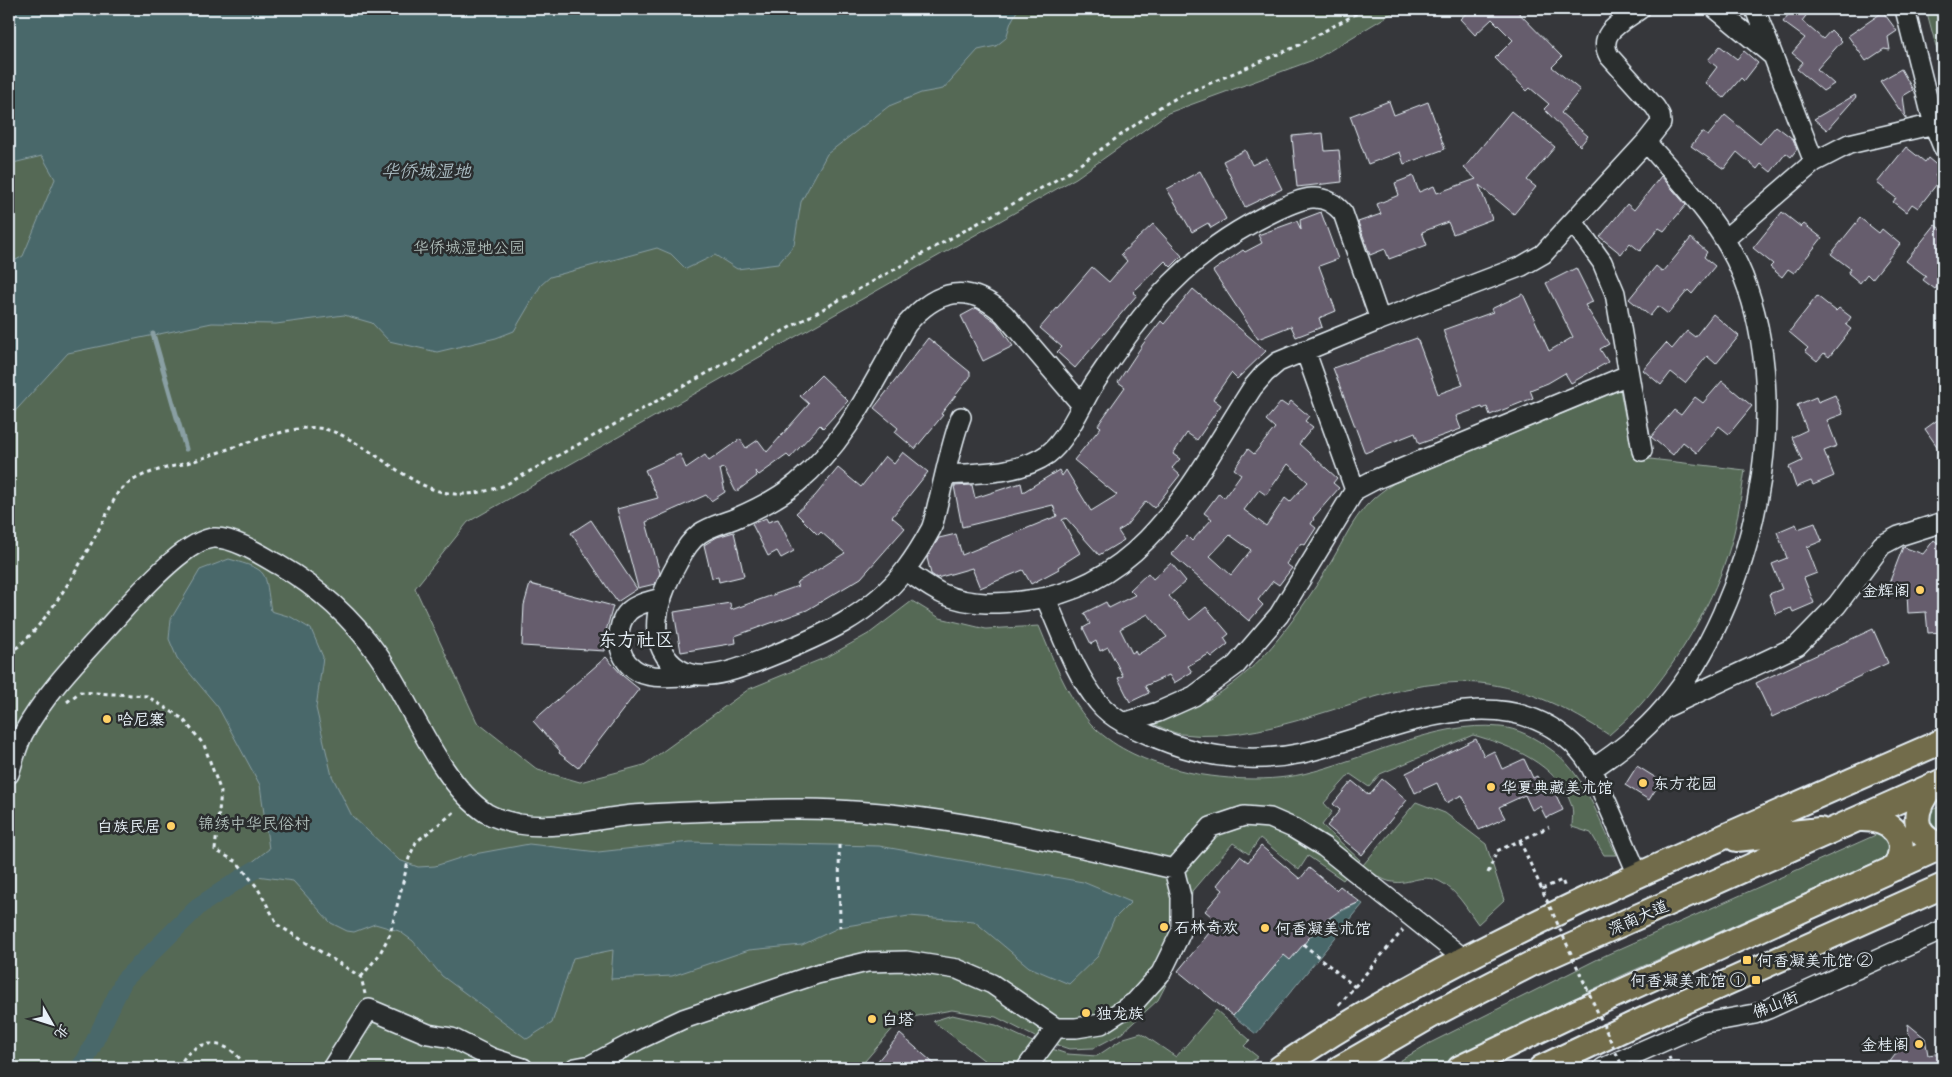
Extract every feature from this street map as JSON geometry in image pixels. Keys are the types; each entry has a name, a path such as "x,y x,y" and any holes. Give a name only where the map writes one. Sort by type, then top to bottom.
{"main road":[{"path":"1280,1068 1351,1023 1463,958 1638,875 1943,741"},
{"path":"1938,783 1918,804 1918,824 1928,839 1943,845"},
{"name":"深南大道","path":"1340,1068 1432,1015 1531,964 1853,823 1938,783"},
{"path":"1712,842 1853,823 1882,821 1897,833 1902,850 1896,868"},
{"path":"1460,1068 1943,845"},
{"path":"1554,1065 1632,1025 1943,886"},
{"path":"1632,1025 1716,949"}],"street":[{"path":"905,570 944,594 974,602 1007,603 1046,598 1077,589 1104,576 1127,560 1145,544 1178,502 1253,387 1278,362 1533,261 1574,223 1661,123 1660,115 1609,56 1605,48 1604,39 1609,32 1640,9"},
{"path":"1716,9 1774,56"},
{"path":"1756,9 1814,162"},
{"path":"1905,9 1939,123 1943,147"},
{"path":"1724,239 1814,162 1849,144 1939,123"},
{"path":"1592,769 1639,734 1664,708 1702,653 1734,583 1755,508 1761,471 1767,406 1764,362 1751,300 1734,256 1699,202 1646,142"},
{"path":"945,475 1005,469 1037,460 1057,445 1081,404 1130,331 1173,280 1198,259 1249,225 1287,206 1312,198 1326,198 1335,204 1342,213 1380,320"},
{"path":"1574,223 1609,276 1615,293 1642,451"},
{"path":"695,676 682,671 672,664 660,645 656,630 662,598 678,562 698,535 776,498 796,484 831,450 865,401 907,324 920,309 936,298 957,294 974,294 991,302 1004,314 1081,404"},
{"path":"1305,350 1355,490"},
{"path":"1124,723 1158,712 1194,696 1236,665 1279,615 1355,490 1374,480 1628,375"},
{"path":"662,598 636,606 623,619 619,639 621,651 634,669 643,674 653,676 695,676 728,672 821,636 858,613 888,589 905,570 931,528 961,417"},
{"path":"1664,708 1797,646 1837,605 1882,545 1899,536 1932,528 1943,522"},
{"path":"9,774 23,735 56,685 156,575 185,550 214,538 245,546 289,571 330,599 377,654 409,705 431,748 469,800 489,815 518,824 546,826 631,815 792,809 914,816 991,827 1174,869"},
{"path":"1046,598 1086,685 1108,713 1124,723 1189,750 1218,756 1268,758 1303,753 1424,718 1481,709 1506,710 1533,719 1566,738 1580,751 1592,769 1638,875"},
{"path":"1174,869 1211,827 1244,816 1270,818 1293,828 1324,848 1463,958"},
{"path":"575,1068 591,1065 683,1019 817,974 867,962 906,961 957,969 992,984 1056,1028 1076,1028 1101,1024 1134,1002 1161,973 1181,932 1180,897 1174,869"},
{"name":"佛山街","path":"1603,1068 1704,1023 1756,1014 1943,930"},
{"path":"332,1068 370,1009 428,1034 452,1038 492,1058 523,1068"},
{"path":"1030,1068 1028,1066 1056,1028"}],"path":[{"path":"9,653 29,637 64,589 118,492 128,481 146,473 176,467 296,428 317,427 337,432 429,490 462,495 485,492 504,485 1064,175 1160,107 1180,96 1295,47 1365,9"},
{"path":"65,702 80,692 146,696 183,719 204,745 221,792 215,850 237,862 257,887 278,925 361,977 370,1009"},
{"path":"361,977 379,955 390,934 409,858 416,842 469,800"},
{"path":"1488,872 1497,851 1550,827"},
{"path":"1520,841 1622,1068"},
{"path":"838,845 840,927"},
{"path":"1542,889 1562,880 1565,888 1560,890"},
{"path":"1338,1006 1414,918"},
{"path":"1303,944 1355,987"},
{"path":"179,1068 190,1051 198,1046 217,1044 234,1052 245,1068"},
{"path":"1668,1054 1674,1068"}],"green space":[{"path":"9,9 1399,9 1316,59 1168,113 1076,178 468,522 415,588 477,722 538,770 580,782 644,765 749,689 829,656 870,633 912,601 940,618 986,629 1039,626 1067,689 1081,712 1098,731 1117,745 1149,761 1187,772 1220,777 1255,779 1288,777 1327,768 1426,735 1451,729 1476,726 1500,727 1519,731 1549,748 1572,770 1589,797 1617,855 1604,855 1591,833 1572,827 1572,806 1565,790 1544,768 1517,751 1473,735 1380,774 1369,787 1350,774 1324,803 1332,812 1322,825 1360,860 1343,880 1308,856 1299,870 1260,838 1249,854 1233,843 1192,891 1188,942 1158,1000 1122,1033 1094,1048 1069,1049 1039,1039 996,1017 952,1010 901,1019 859,1068 9,1068"},
{"path":"1926,9 1943,9 1943,72"},
{"path":"1620,390 1633,457 1745,470 1731,544 1716,586 1706,607 1683,648 1656,686 1634,712 1609,735 1548,701 1515,690 1480,683 1443,683 1406,689 1295,721 1258,730 1220,735 1181,734 1153,724 1196,706 1222,692 1257,663 1300,610 1360,513 1380,493 1394,483"},
{"path":"1416,802 1445,813 1486,844 1504,900 1478,924 1456,894 1439,881 1426,878 1404,882 1389,881 1377,876 1363,865"},
{"path":"1943,805 1943,832 1621,976 1525,1022 1438,1068 1388,1068 1428,1044 1606,955"},
{"path":"1216,1010 1250,1040 1244,1046 1258,1057 1243,1068 994,1068 933,1021 952,1015 996,1025 1037,1044 1067,1054 1097,1056 1124,1038 1141,1033 1176,1057"}],"water":[{"name":"华侨城湿地","path":"9,9 1018,9 1006,38 996,46 978,50 943,89 921,93 889,106 827,154 801,202 794,245 778,264 737,269 715,255 686,269 671,254 657,248 550,277 541,285 514,331 496,338 437,352 389,341 372,323 344,315 276,324 212,323 68,353 9,418 9,264 23,256 55,179 42,156 9,164"},
{"path":"229,559 252,566 263,574 266,580 271,611 291,617 311,629 323,657 316,708 332,776 352,816 399,860 418,867 435,866 469,855 529,844 598,852 690,842 879,846 1083,882 1131,902 1114,919 1098,956 1069,984 1029,967 974,921 909,916 840,927 802,945 749,950 672,976 611,979 613,950 573,958 552,1023 527,1039 442,976 413,941 399,931 375,924 354,932 347,931 331,923 293,881 257,876 251,863 269,849 260,785 218,707 177,658 169,639 171,619 200,570"},
{"path":"1360,902 1363,904 1256,1034 1233,1016 1284,955 1330,917"}],"building":[{"path":"1471,9 1515,9 1562,57 1552,67 1580,90 1561,113 1588,136 1580,146 1544,109 1549,104 1530,88 1527,91 1495,58 1513,40 1492,19 1475,35 1460,19"},
{"path":"1792,9 1811,9 1802,21 1823,39 1831,30 1842,41 1817,69 1834,84 1823,91 1797,69 1803,62 1792,53 1805,38 1783,22"},
{"path":"1883,12 1897,31 1888,37 1890,50 1884,49 1866,61 1848,36"},
{"path":"1720,46 1737,59 1744,51 1758,63 1744,81 1741,78 1724,98 1705,83 1717,67 1708,60"},
{"path":"1901,69 1913,90 1903,96 1906,119 1880,81"},
{"path":"1855,95 1856,97 1827,130 1814,119"},
{"path":"1389,101 1394,115 1428,102 1445,149 1404,164 1400,152 1368,164 1350,116"},
{"path":"1511,111 1555,147 1527,180 1536,187 1514,214 1479,185 1492,219 1453,234 1448,222 1422,232 1427,245 1389,259 1385,249 1370,255 1358,222 1381,214 1377,204 1399,195 1395,183 1413,176 1419,192 1434,186 1437,193 1476,179 1464,168"},
{"path":"1725,115 1760,144 1776,126 1793,139 1797,149 1791,157 1786,153 1771,172 1761,164 1757,169 1737,152 1724,169 1691,146 1702,132 1708,136"},
{"path":"1323,133 1325,151 1339,150 1342,182 1297,187 1292,136"},
{"path":"1906,147 1925,162 1928,158 1940,168 1935,176 1940,180 1918,208 1912,204 1906,212 1893,202 1896,198 1877,183"},
{"path":"1245,150 1252,165 1267,158 1282,189 1245,207 1223,161"},
{"path":"1200,171 1226,219 1211,228 1208,223 1192,232 1167,189"},
{"path":"1661,176 1686,205 1664,231 1659,228 1640,251 1630,243 1621,254 1600,237 1627,204 1634,210"},
{"path":"1321,212 1338,259 1319,266 1336,311 1319,318 1322,327 1296,337 1291,326 1258,339 1213,271 1243,250 1245,252 1262,243 1258,235 1297,221 1301,230 1300,220"},
{"path":"1782,212 1801,227 1804,224 1822,238 1794,273 1788,269 1782,277 1770,267 1773,264 1753,248"},
{"path":"1860,218 1879,233 1882,229 1900,244 1872,279 1867,274 1860,283 1848,273 1851,269 1831,254"},
{"path":"1153,224 1182,256 1171,267 1165,261 1133,292 1137,295 1075,368 1057,352 1062,347 1040,328 1092,267 1109,282 1127,261 1121,254"},
{"path":"1935,225 1943,231 1943,279 1935,289 1923,280 1926,276 1906,261"},
{"path":"1691,238 1707,252 1704,257 1715,266 1692,294 1688,290 1668,314 1658,306 1650,316 1629,299 1656,266 1663,272"},
{"path":"1576,268 1593,302 1585,305 1609,344 1600,349 1608,362 1571,383 1565,373 1548,383 1530,390 1533,398 1490,415 1487,407 1483,409 1482,407 1456,416 1461,429 1419,444 1415,433 1365,453 1333,368 1417,338 1438,394 1463,385 1443,330 1493,312 1491,309 1523,294 1549,351 1573,337 1546,283"},
{"path":"1193,289 1266,351 1237,379 1231,373 1213,399 1221,405 1197,440 1187,433 1173,454 1180,459 1172,468 1180,475 1154,508 1146,501 1125,527 1118,531 1124,540 1099,555 1066,518 1062,520 1080,553 1058,567 1059,569 1031,584 1023,570 980,588 972,568 937,578 931,574 927,558 939,538 956,534 962,555 1057,516 1053,505 962,527 954,486 972,485 975,498 1021,483 1023,492 1059,470 1062,476 1066,470 1091,511 1117,495 1074,460 1101,427 1098,425 1125,387 1118,382 1143,344 1161,321 1164,324"},
{"path":"1817,296 1836,311 1839,308 1851,317 1846,325 1851,329 1829,357 1824,353 1817,361 1805,351 1808,348 1789,332"},
{"path":"976,308 996,322 1013,346 983,361 961,316"},
{"path":"1713,314 1739,336 1716,364 1707,356 1685,383 1671,372 1661,385 1643,370 1666,343 1672,349 1687,331 1695,337"},
{"path":"928,338 970,372 970,377 941,414 943,415 915,449 895,432 898,428 874,408"},
{"path":"821,375 848,401 823,428 820,425 790,458 787,455 759,475 755,471 757,476 736,492 724,468 720,469 725,492 711,501 706,495 646,522 660,573 655,584 638,588 617,509 658,498 645,470 680,454 686,468 705,455 709,461 740,439 746,448 758,440 767,452 809,404 800,396"},
{"path":"1722,381 1752,406 1729,434 1719,426 1697,453 1683,442 1673,455 1651,437 1674,410 1681,415 1695,397 1703,403"},
{"path":"1835,395 1843,414 1827,420 1837,446 1824,451 1834,476 1813,485 1811,481 1796,487 1789,467 1802,461 1792,437 1807,430 1797,405 1816,397 1818,402"},
{"path":"1291,401 1309,416 1305,421 1313,427 1299,444 1337,478 1333,483 1339,488 1313,518 1311,524 1316,528 1305,545 1301,543 1286,564 1292,568 1279,585 1273,581 1258,600 1263,605 1249,621 1171,554 1187,536 1192,541 1212,519 1204,513 1219,493 1224,498 1241,474 1234,469 1248,449 1254,454 1275,428 1266,420 1281,402 1287,406","holes":["1288,464 1308,482 1290,502 1285,498 1266,526 1244,510 1259,490 1266,495","1230,535 1251,550 1231,575 1210,556"]},
{"path":"1943,416 1943,455 1925,429"},
{"path":"903,452 928,472 892,517 905,528 861,578 807,610 735,636 736,643 681,652 674,612 730,603 731,610 798,586 796,583 845,553 821,532 818,535 796,513 815,496 838,468 861,487 885,456 894,464"},
{"path":"766,518 768,522 778,519 794,551 781,558 777,551 768,556 752,524"},
{"path":"591,520 637,589 617,602 571,533"},
{"path":"1815,523 1822,541 1807,547 1817,573 1804,578 1814,603 1793,612 1791,608 1776,614 1769,594 1782,589 1772,564 1787,558 1777,532 1796,524 1798,529"},
{"path":"734,532 744,576 719,582 718,577 712,578 704,545 717,537"},
{"name":"金辉阁","path":"1934,540 1943,547 1943,632 1928,633 1926,612 1908,613 1907,593 1888,586 1903,547 1923,554"},
{"path":"1171,563 1186,581 1169,596 1190,620 1206,607 1229,634 1224,638 1228,644 1212,657 1209,654 1188,666 1192,672 1174,683 1169,675 1145,686 1149,693 1130,702 1118,678 1123,676 1108,647 1100,651 1096,641 1091,644 1083,628 1090,624 1084,613 1106,602 1109,608 1135,595 1130,590 1148,573 1153,579","holes":["1148,614 1167,637 1137,655 1135,651 1132,653 1120,629"]},
{"path":"530,584 613,606 606,631 605,651 522,646 524,605"},
{"path":"1873,629 1888,663 1772,717 1756,683"},
{"path":"606,657 623,676 639,689 578,768 559,753 560,751 533,721"},
{"name":"华夏典藏美术馆","path":"1476,739 1484,756 1494,751 1502,769 1524,759 1533,778 1537,776 1546,795 1554,791 1563,810 1546,818 1540,806 1532,810 1525,795 1499,807 1505,818 1479,830 1462,795 1446,803 1437,783 1415,793 1406,773"},
{"name":"东方花园","path":"1637,766 1661,781 1649,800 1625,785"},
{"path":"1382,779 1407,800 1362,855 1327,826 1340,810 1333,804 1352,781 1369,795"},
{"name":"何香凝美术馆","path":"1261,846 1300,879 1309,868 1336,890 1340,886 1360,902 1339,911 1321,924 1290,960 1284,955 1233,1016 1178,971 1218,922 1205,911 1223,890 1217,885 1240,856 1248,862"},
{"name":"金桂阁","path":"1908,1024 1925,1038 1928,1055 1943,1053 1943,1068 1885,1068 1909,1037"},
{"path":"900,1034 939,1068 872,1068"}],"waterway":[{"path":"153,334 186,449"},
{"path":"79,1068 86,1059 124,980 200,905 254,870"}],"place":[{"name":"金辉阁","path":"1920,590"},
{"name":"哈尼寨","path":"107,719"},
{"name":"东方花园","path":"1643,783"},
{"name":"华夏典藏美术馆","path":"1491,787"},
{"name":"白族民居","path":"171,826"},
{"name":"石林奇欢","path":"1164,927"},
{"name":"何香凝美术馆","path":"1265,928"},
{"name":"何香凝美术馆 ②","path":"1747,960"},
{"name":"何香凝美术馆 ①","path":"1756,980"},
{"name":"独龙族","path":"1086,1013"},
{"name":"白塔","path":"872,1019"},
{"name":"金桂阁","path":"1919,1044"}],"district":[{"name":"东方社区","path":"636,639"}],"park label":[{"name":"华侨城湿地公园","path":"469,247"},
{"name":"锦绣中华民俗村","path":"254,823"}]}
